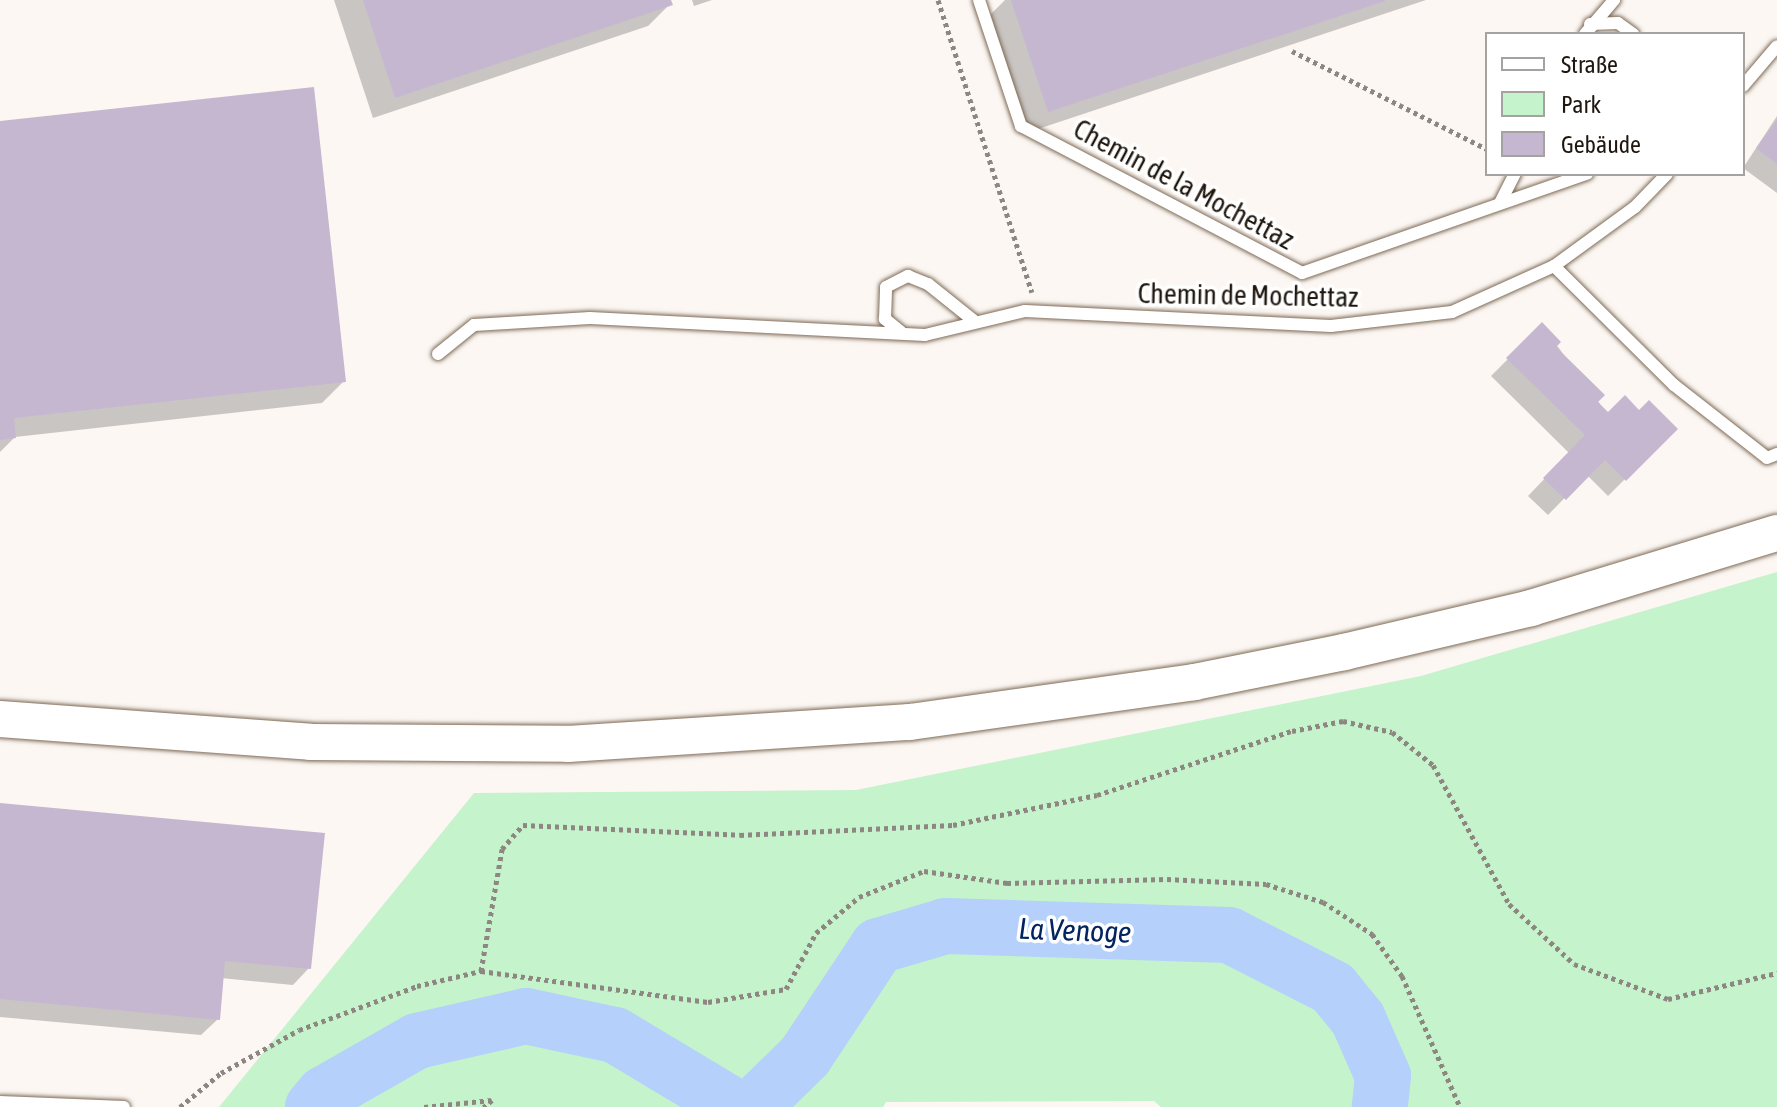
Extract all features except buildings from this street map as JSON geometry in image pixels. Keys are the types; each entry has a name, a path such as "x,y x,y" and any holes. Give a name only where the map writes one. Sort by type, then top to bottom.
{"main road":[{"path":"0,719 310,742 553,744 910,722 1194,682 1344,652 1531,608 1777,533"}],"lane":[{"name":"Chemin de la Mochettaz","path":"979,0 1021,126 1302,273 1581,176"},
{"path":"1587,29 1615,0 1632,32"},
{"path":"1587,29 1618,23 1630,32"},
{"path":"1745,84 1777,46"},
{"path":"1500,203 1514,176"},
{"name":"Chemin de Mochettaz","path":"438,354 474,325 590,318 925,335 973,320 1025,311 1331,326 1452,312 1554,266 1635,207 1665,176"},
{"path":"1554,266 1674,385 1767,458 1777,454"},
{"path":"901,332 885,319 886,287 908,276 928,284 973,320"},
{"path":"0,1102 124,1107"}],"path":[{"path":"938,0 1035,300"},
{"path":"1292,51 1485,148"},
{"path":"481,971 502,849 523,825 740,835 953,825 1097,795 1292,731 1343,721 1392,732 1433,765 1509,904 1574,964 1668,999 1777,973"},
{"path":"180,1107 221,1073 299,1030 417,986 481,971 708,1002 786,989 816,933 859,897 924,871 1007,883 1167,879 1266,884 1323,902 1372,934 1402,976 1460,1107"},
{"path":"424,1107 492,1100 484,1107"}],"green space":[{"path":"1777,572 1777,1107 1161,1107 1154,1101 886,1102 883,1107 219,1107 474,793 856,790 1421,676"}],"waterway":[{"name":"La Venoge","path":"753,1107 805,1056 878,946 946,926 1229,935 1333,988 1358,1019 1383,1076 1380,1107"},
{"name":"La Venoge","path":"313,1107 324,1094 417,1041 526,1016 615,1035 735,1107"}]}
